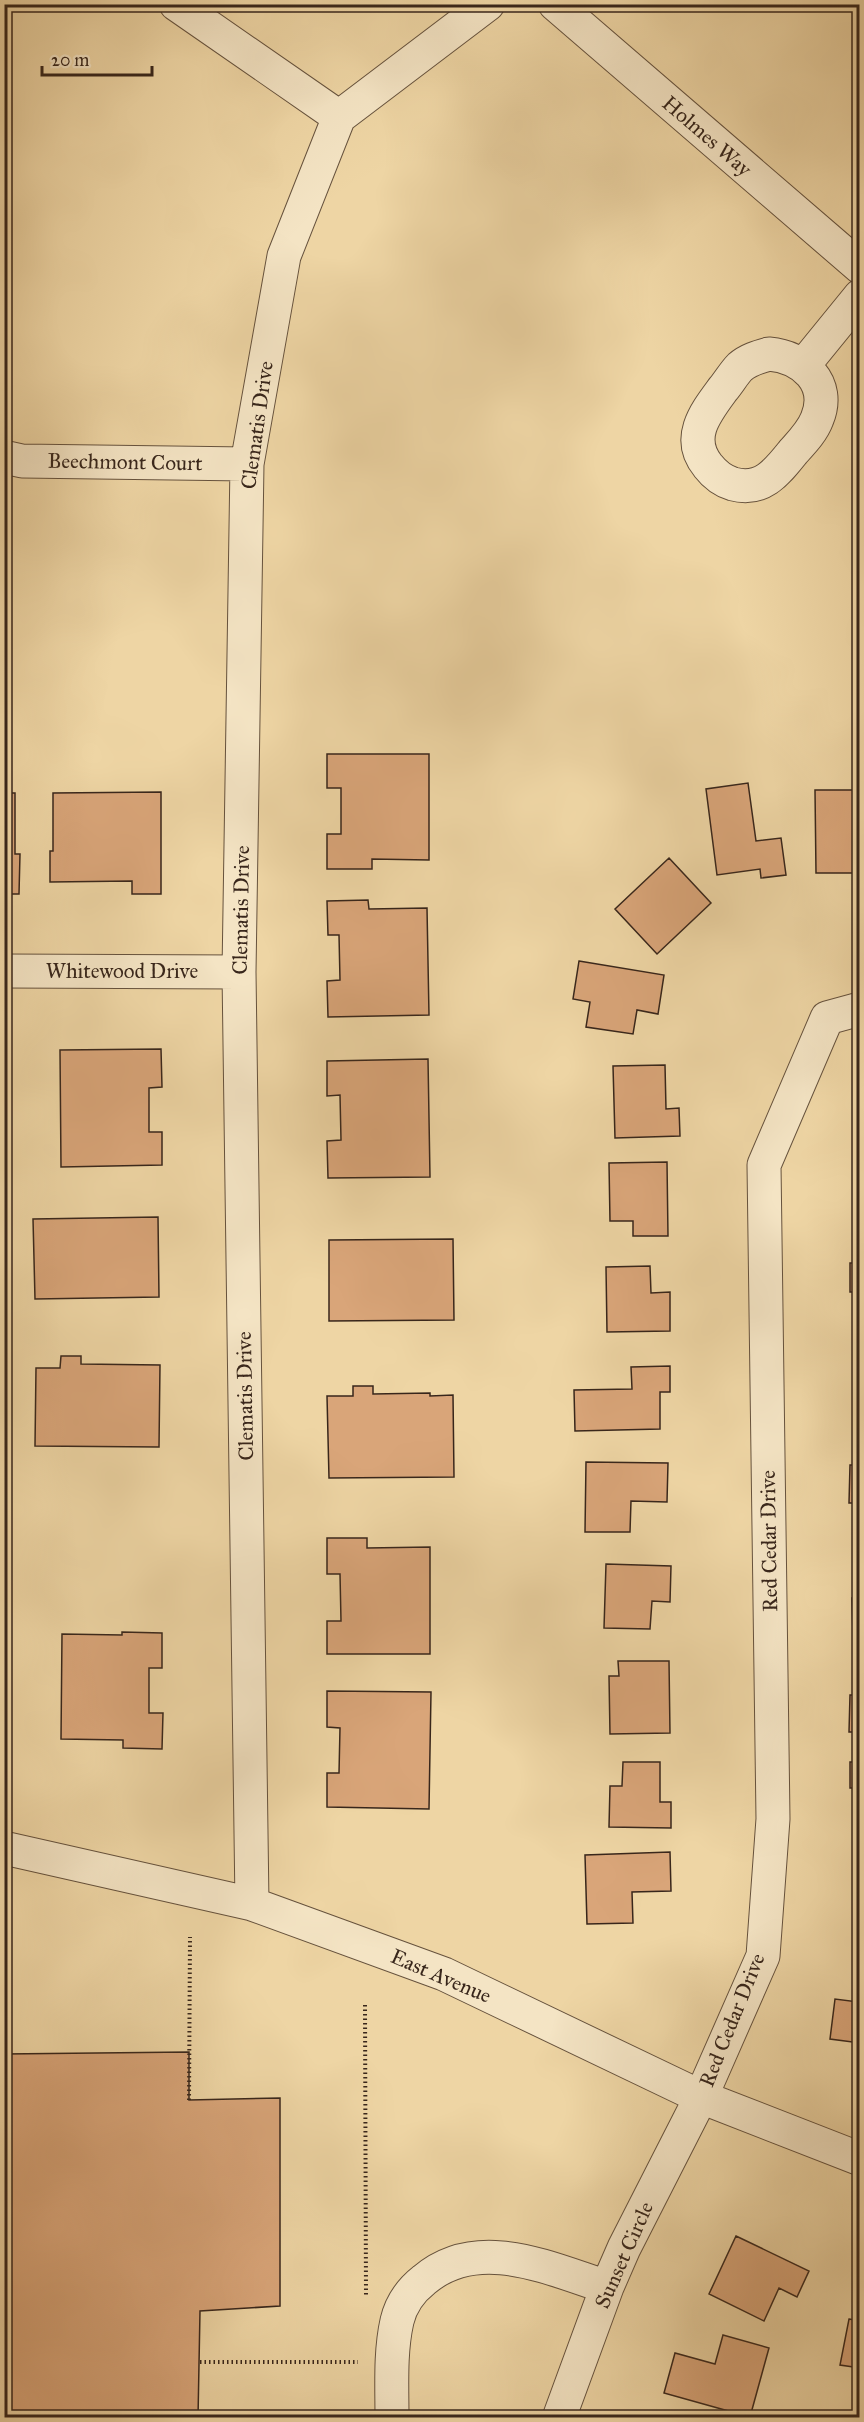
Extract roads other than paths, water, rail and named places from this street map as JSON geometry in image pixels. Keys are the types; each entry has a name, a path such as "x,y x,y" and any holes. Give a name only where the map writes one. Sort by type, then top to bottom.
{"street":[{"path":"176,4 339,117 488,4"},
{"name":"Holmes Way","path":"555,4 860,267"},
{"name":"Clematis Drive","path":"252,1904 239,972 247,464 284,256 339,117"},
{"path":"803,366 860,296"},
{"name":"Beechmont Court","path":"4,458 22,461 247,464"},
{"name":"Whitewood Drive","path":"4,971 239,972"},
{"name":"Red Cedar Drive","path":"701,2097 763,1956 773,1819 764,1165 827,1018 860,1010"},
{"name":"East Avenue","path":"4,1848 252,1904 444,1974 701,2097 860,2159"},
{"name":"Sunset Circle","path":"559,2418 607,2287 624,2248 701,2097"},
{"path":"392,2418 397,2321 403,2303 414,2288 448,2264 486,2256 527,2262 607,2287"}]}
